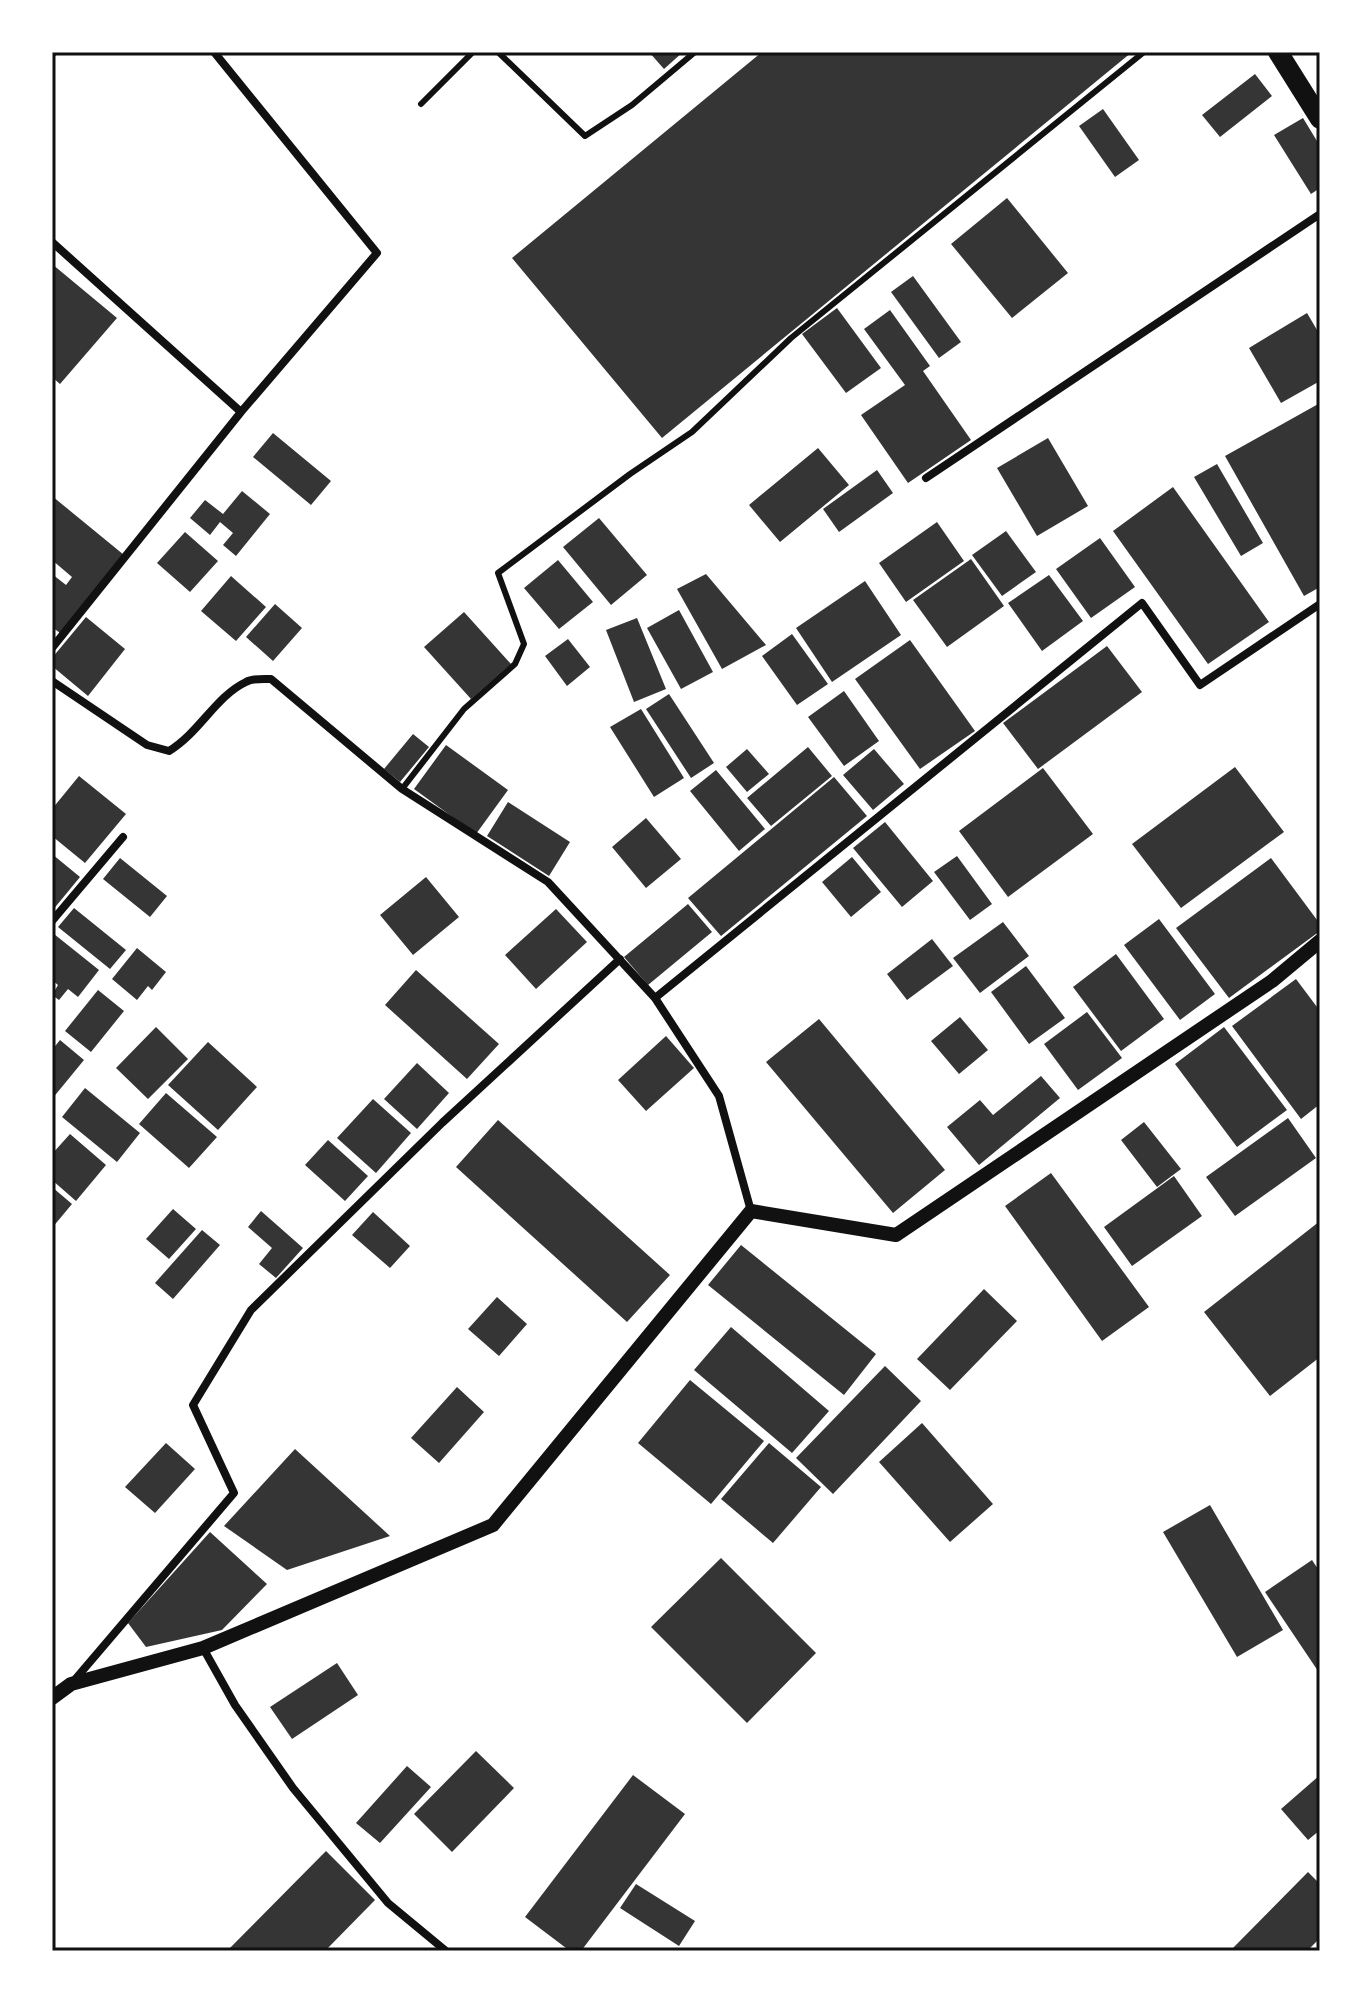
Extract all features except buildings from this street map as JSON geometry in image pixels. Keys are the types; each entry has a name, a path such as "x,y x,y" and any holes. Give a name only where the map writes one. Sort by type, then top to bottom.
{"main road":[{"path":"1278,52 1320,119"}],"street":[{"path":"52,648 241,412 377,253 214,52"},
{"path":"926,478 1320,214"},
{"path":"52,242 241,412"},
{"path":"655,998 1142,603 1200,685 1320,604"},
{"path":"52,681 147,745 169,751 186,741 229,693 248,680 271,679 402,789 548,882 655,998 719,1096 751,1211"},
{"path":"52,921 123,837"},
{"path":"751,1211 896,1235 1272,981 1320,941"},
{"path":"52,1698 71,1684 234,1493 193,1405 251,1310 442,1123 620,959"},
{"path":"71,1684 203,1648 493,1525 751,1211"},
{"path":"203,1648 235,1705 293,1788 388,1903 446,1951"}],"lane":[{"path":"421,104 473,52"},
{"path":"498,52 585,136 632,105 695,52"},
{"path":"402,789 464,709 515,664 524,644 498,573 630,474 692,432 791,338 1144,52"}]}
